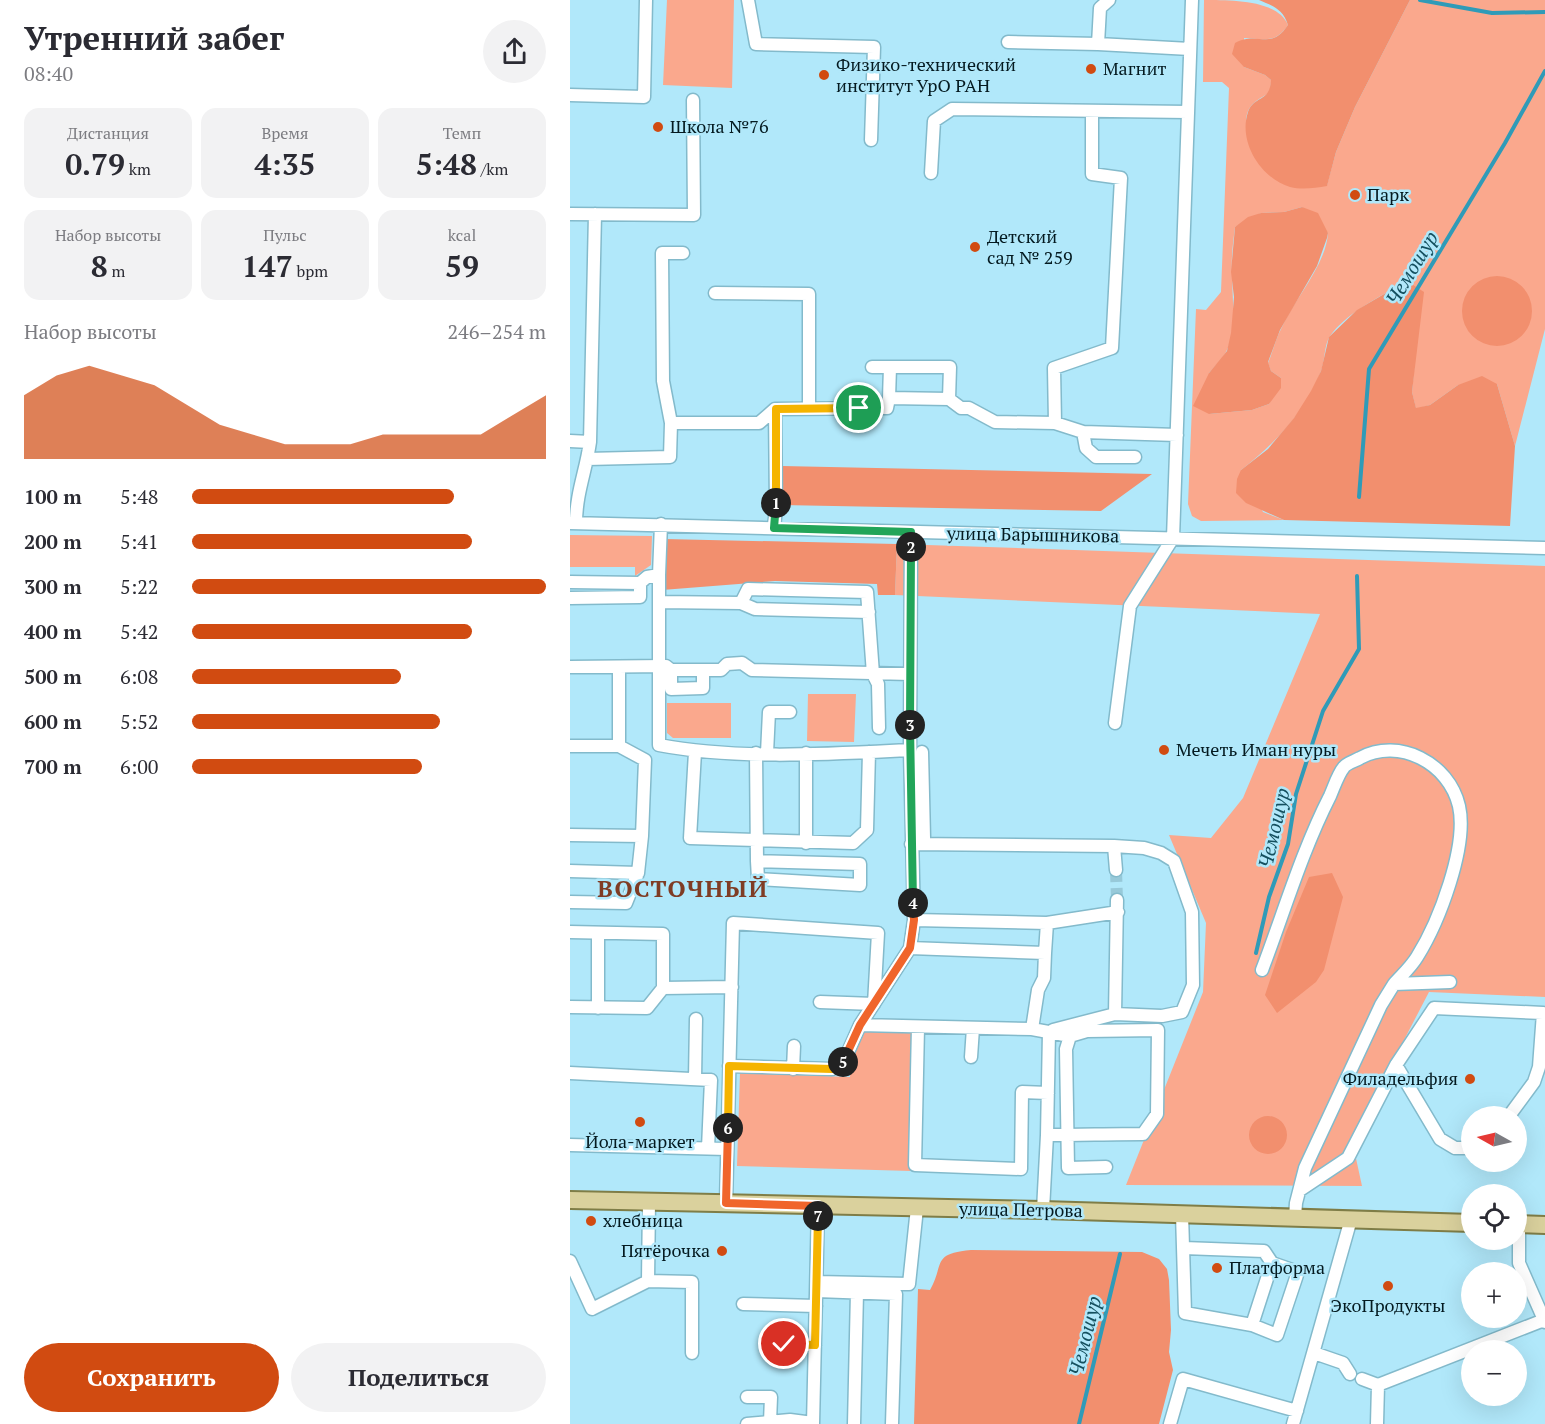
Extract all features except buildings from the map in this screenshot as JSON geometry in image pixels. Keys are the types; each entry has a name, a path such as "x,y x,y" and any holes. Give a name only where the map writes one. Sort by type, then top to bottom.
{"main road":[{"name":"улица Петрова","path":"570,1200 1043,1210 1461,1223"},
{"path":"1527,1224 1545,1225"}],"street":[{"path":"570,95 644,97 646,0"},
{"path":"748,0 756,44 874,47 871,140"},
{"path":"1098,44 1100,8 1108,0"},
{"path":"1115,723 1130,606 1173,538 1192,0"},
{"path":"1008,42 1190,49"},
{"path":"570,214 694,216 693,100"},
{"path":"932,173 934,121 952,109 1188,112"},
{"path":"1055,423 1054,368 1112,348 1121,178 1092,174 1092,111"},
{"path":"573,523 590,442 595,214"},
{"path":"587,459 670,457 671,423 663,381 662,253 683,253"},
{"path":"715,293 809,294 809,408"},
{"path":"872,367 950,367 949,399"},
{"path":"671,423 759,423 776,409 887,408 890,367"},
{"path":"888,398 949,399 961,408 969,408 994,422 1055,423 1083,432 1177,435"},
{"path":"774,528 776,409"},
{"path":"1083,432 1086,448 1096,457 1135,457"},
{"path":"570,441 590,442"},
{"name":"улица Барышникова","path":"573,523 1545,548"},
{"path":"661,524 659,602 670,689 703,688 703,670"},
{"path":"911,532 910,674 917,795 924,838"},
{"path":"570,582 640,583 647,577 659,575"},
{"path":"570,598 640,597 640,583"},
{"path":"741,603 748,589 867,592 873,674 878,684 879,728"},
{"path":"659,602 741,603 755,609 869,612"},
{"path":"570,667 721,670 727,664 742,663 752,670 910,674"},
{"path":"619,667 619,746"},
{"path":"666,668 659,745 695,752 916,751"},
{"path":"757,861 860,864 860,885 758,879 757,861 757,841 761,753 769,712 790,712"},
{"path":"570,746 619,746 645,760 638,873 626,903 570,902"},
{"path":"1263,970 1320,816 1344,767 1368,754 1385,750 1406,751 1437,768 1450,784 1459,806 1461,834 1459,850 1438,917 1417,958 1394,984 1381,1005 1305,1168 1295,1217"},
{"path":"695,752 690,838 806,843 853,843 867,830 869,752"},
{"path":"806,753 806,843"},
{"path":"729,1066 832,1069 844,1061 860,1025 910,948 914,920 911,843 917,795"},
{"path":"570,835 642,836"},
{"path":"911,843 1144,848 1161,852 1174,861 1192,912 1193,985 1182,1012 1162,1016 1115,1014 1049,1032"},
{"path":"1114,846 1116,870"},
{"path":"570,871 638,873"},
{"path":"914,920 1047,923 1118,906 1115,1014"},
{"path":"726,1203 733,923 878,933 874,1004"},
{"path":"1032,1029 1038,990 1044,978 1047,923"},
{"path":"570,932 663,934 663,988 648,1008 570,1008"},
{"path":"598,933 598,1008"},
{"path":"910,948 1045,953"},
{"path":"1394,984 1450,982"},
{"path":"663,988 732,987"},
{"path":"820,1002 874,1004"},
{"path":"1300,1190 1348,1158 1396,1065 1434,1008 1543,1013 1539,1067 1534,1082 1516,1106"},
{"path":"695,1079 696,1019"},
{"path":"860,1025 1032,1029 1070,1036 1087,1031 1158,1030 1157,1114 1143,1134 1047,1135"},
{"path":"918,1027 915,1165 1021,1169 1022,1092 1048,1093"},
{"path":"971,1057 973,1028"},
{"path":"1043,1210 1049,1032"},
{"path":"1070,1036 1066,1049 1068,1168 1106,1167"},
{"path":"793,1068 794,1046"},
{"path":"1396,1065 1440,1139 1455,1148 1461,1148"},
{"path":"570,1073 711,1080 708,1148"},
{"path":"570,1145 727,1149"},
{"path":"648,1281 649,1202"},
{"path":"747,1424 790,1420 813,1423 818,1206"},
{"path":"817,1286 909,1284 917,1208"},
{"path":"1182,1214 1185,1313 1252,1324 1277,1335 1298,1272 1272,1263 1264,1251 1184,1248"},
{"path":"1293,1424 1351,1219"},
{"path":"1314,1353 1343,1363 1356,1376 1378,1385 1545,1321 1519,1263 1519,1250"},
{"path":"570,1261 592,1309 648,1281 692,1282 692,1353"},
{"path":"1252,1324 1272,1263"},
{"path":"817,1286 857,1292 896,1294 892,1424"},
{"path":"854,1424 857,1292"},
{"path":"743,1304 816,1306"},
{"path":"784,1344 815,1345"},
{"path":"1170,1424 1183,1379 1297,1411"},
{"path":"1377,1424 1378,1385"},
{"path":"747,1397 771,1397 770,1422"}],"shaded area":[{"path":"667,0 734,0 732,88 663,85"},
{"path":"1204,0 1253,3 1275,11 1283,17 1288,25 1274,38 1244,38 1244,67 1265,75 1271,80 1269,92 1255,102 1248,111 1246,122 1249,144 1327,185 1336,152 1355,107 1410,0 1545,0 1545,329 1515,446 1497,384 1458,385 1430,405 1416,409 1412,392 1419,319 1396,287 1361,308 1330,336 1321,371 1307,400 1277,438 1241,470 1263,512 1284,520 1201,521 1192,516 1188,504 1196,309 1206,310 1221,292 1229,88 1222,82 1203,82","holes":["1302,207 1328,233 1322,257 1282,327 1268,363 1271,371 1281,378 1269,404 1252,410 1209,414 1209,373 1226,352 1232,334 1232,262 1235,227 1261,213 1284,212"]},
{"path":"1259,0 1410,0 1355,107 1336,152 1327,186 1299,188 1279,182 1261,167 1249,146 1246,135 1248,112 1254,103 1268,92 1271,80 1265,75 1244,67 1232,54 1235,43 1250,38 1275,37 1288,25 1280,12"},
{"path":"1302,207 1318,213 1328,233 1317,266 1280,330 1268,362 1271,371 1281,378 1281,388 1269,404 1252,410 1209,414 1193,406 1209,373 1227,351 1234,297 1231,272 1235,227 1248,217 1261,213 1284,212"},
{"path":"1490,276 1504,276 1517,282 1526,291 1532,304 1532,318 1522,336 1504,346 1490,346 1477,340 1468,331 1462,318 1462,304 1468,291 1477,282"},
{"path":"1410,283 1424,292 1412,392 1416,408 1430,405 1458,385 1482,376 1497,384 1515,446 1510,526 1284,520 1246,503 1236,493 1237,479 1241,470 1268,449 1294,418 1321,371 1329,337 1357,310 1396,287"},
{"path":"782,466 1152,474 1101,511 781,505"},
{"path":"570,535 652,536 651,565 635,576 635,567 570,567"},
{"path":"664,539 897,544 895,595 878,595 877,584 775,581 662,590"},
{"path":"897,544 1545,566 1545,997 1429,992 1352,1140 1362,1186 1126,1185 1203,992 1206,923 1169,835 1211,838 1243,798 1320,614 895,595"},
{"path":"808,694 856,694 854,742 807,741"},
{"path":"667,703 731,703 731,738 673,738 667,733"},
{"path":"1332,873 1343,897 1324,970 1316,982 1277,1013 1265,995 1286,932 1309,877"},
{"path":"852,1031 916,1033 911,1171 737,1166 740,1073 850,1077"},
{"path":"1268,1116 1282,1121 1287,1135 1282,1149 1268,1154 1254,1149 1249,1135 1254,1121"},
{"path":"971,1250 1142,1252 1159,1259 1167,1269 1169,1280 1171,1330 1169,1352 1173,1370 1159,1424 914,1424 918,1289 930,1290 944,1257"}],"waterway":[{"path":"1420,0 1492,13 1545,12"},
{"name":"Чемошур","path":"1359,497 1369,369 1505,143 1545,71"},
{"name":"Чемошур","path":"1256,953 1269,897 1288,844 1296,794 1323,711 1359,649 1357,576"},
{"name":"Чемошур","path":"1079,1424 1120,1254"}],"tunnel":[{"path":"1116,870 1117,900"}],"place":[{"name":"Магнит","path":"1091,69"},
{"name":"Физико-технический институт УрО РАН","path":"824,75"},
{"name":"Школа №76","path":"658,127"},
{"name":"Парк","path":"1355,195"},
{"name":"Детский сад № 259","path":"975,247"},
{"name":"Мечеть Иман нуры","path":"1164,750"},
{"name":"Филадельфия","path":"1470,1079"},
{"name":"Йола-маркет","path":"640,1122"},
{"name":"хлебница","path":"591,1221"},
{"name":"Пятёрочка","path":"722,1251"},
{"name":"Платформа","path":"1217,1268"},
{"name":"ЭкоПродукты","path":"1388,1286"}],"district":[{"name":"ВОСТОЧНЫЙ","path":"683,889"}],"route":[{"path":"784,1344 815,1345 818,1206 726,1203 729,1066 832,1069 844,1061 860,1025 910,948 914,920 910,750 911,532 774,528 776,409 859,408"}]}
